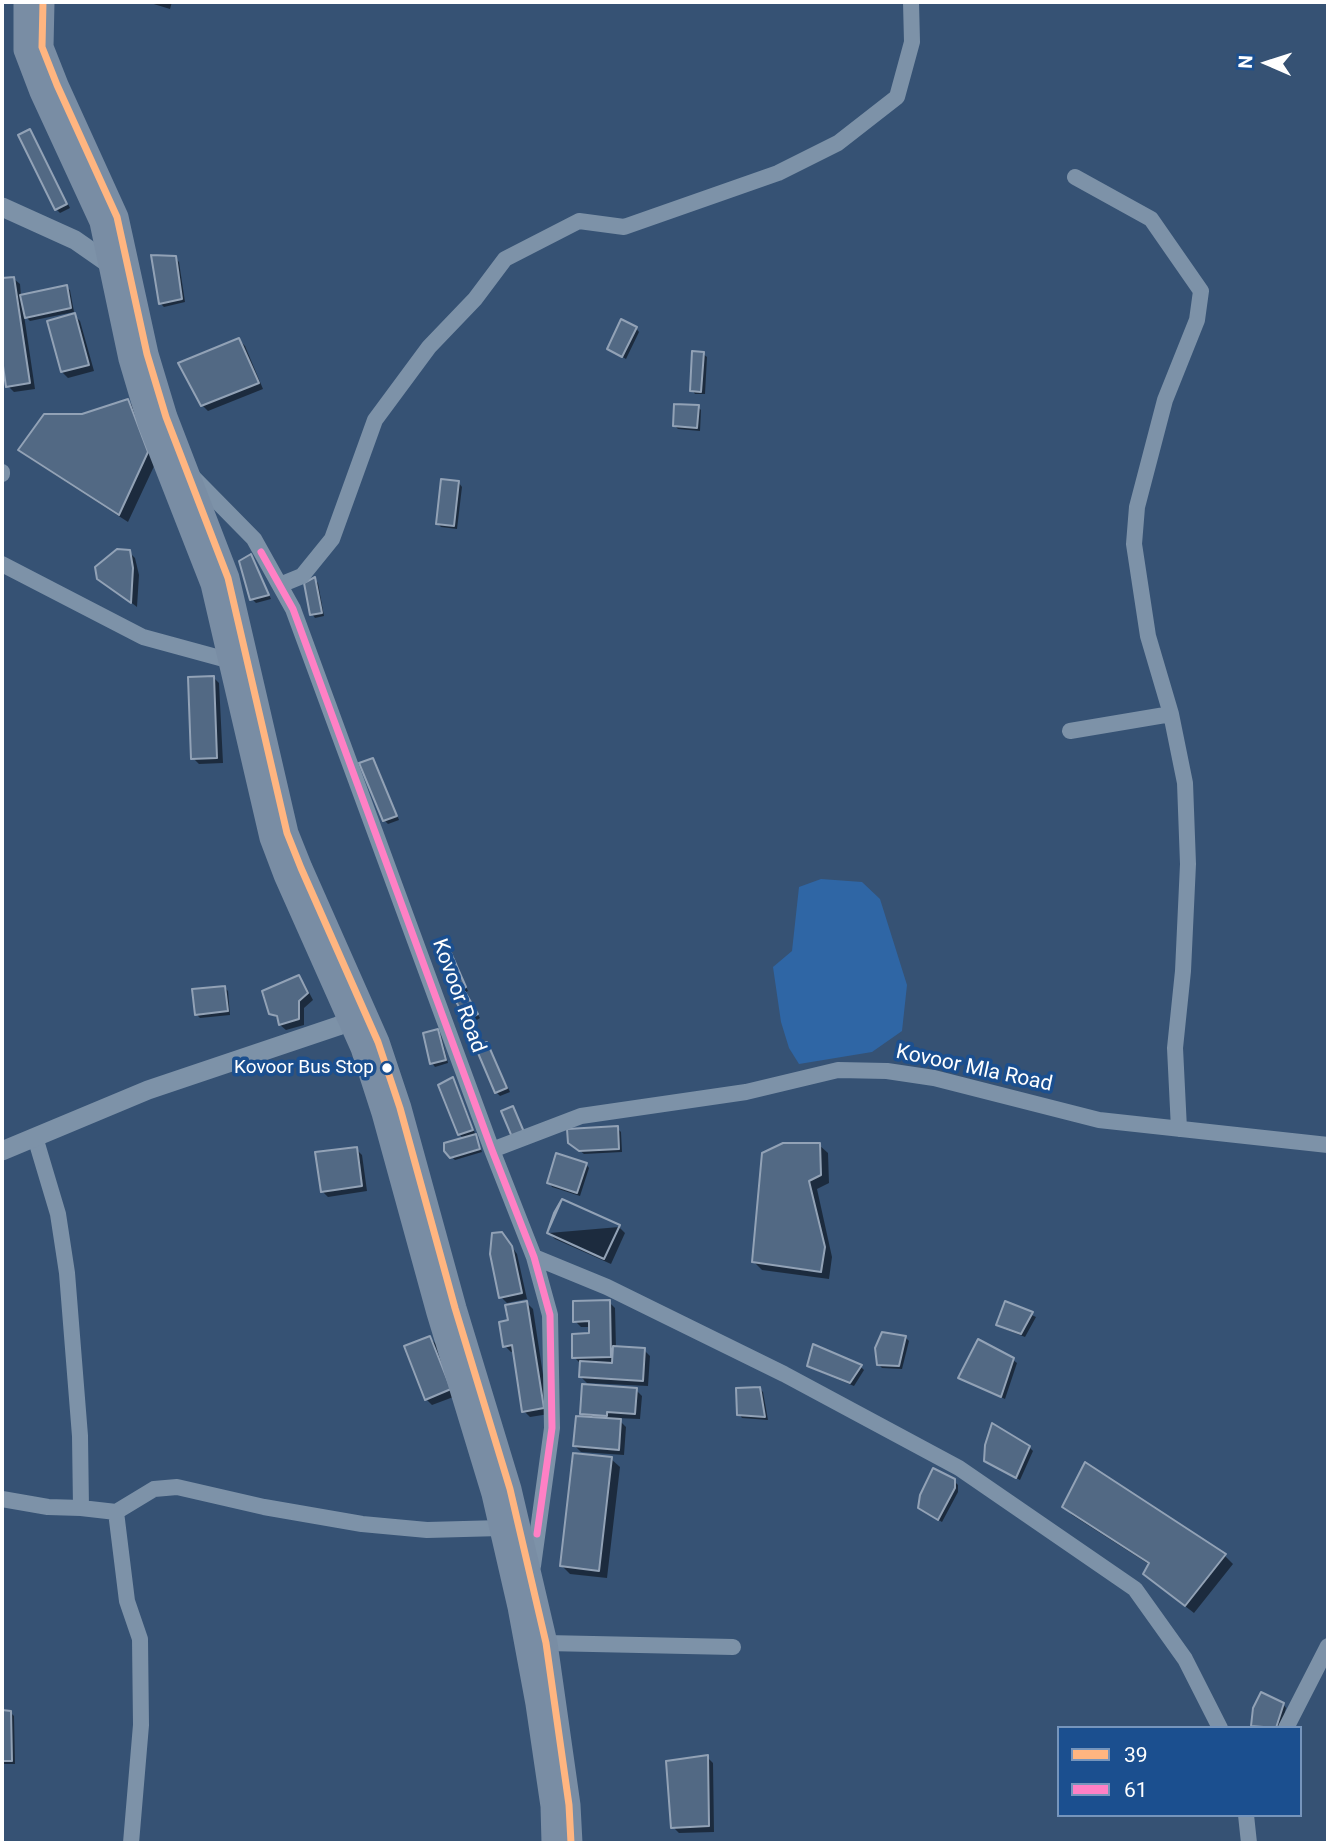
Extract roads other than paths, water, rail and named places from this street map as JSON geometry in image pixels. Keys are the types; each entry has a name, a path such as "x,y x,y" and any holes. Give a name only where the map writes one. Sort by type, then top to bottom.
{"main road":[{"path":"25,2 25,50 41,92 101,222 108,263 149,423 176,467 228,578 287,833 322,935 358,1017 378,1042 400,1108 455,1308 510,1489 531,1579 528,1605 537,1704 552,1807 553,1843"},
{"path":"43,2 42,47 117,217 176,467 212,584 271,838 285,875 322,935"},
{"path":"358,1017 362,1048 501,1528 528,1605 546,1643 569,1805 571,1843"}],"street":[{"path":"280,585 302,576 332,539 375,420 429,347 475,299 505,259 579,221 624,227 778,173 838,143 897,97 912,42 911,4"},
{"path":"1075,177 1151,219 1200,291 1197,320 1165,400 1137,507 1134,544 1148,636 1171,714 1185,783 1188,864 1183,971 1175,1048 1179,1129"},
{"path":"2,207 75,240 108,263"},
{"name":"Kovoor Road","path":"176,467 254,540 293,610 534,1257 550,1315 552,1428 531,1579"},
{"path":"2,564 143,637 231,661"},
{"path":"1070,732 1171,714"},
{"path":"2,1151 148,1090 358,1017"},
{"name":"Kovoor Mla Road","path":"492,1150 582,1116 747,1092 838,1070 887,1071 934,1078 1099,1120 1328,1145"},
{"path":"35,1137 58,1214 66,1273 80,1436 81,1508"},
{"path":"534,1257 607,1287 784,1374 959,1468 1047,1528 1135,1589 1185,1659 1219,1726"},
{"path":"2,1499 48,1507 116,1512 153,1489 177,1487 273,1509 362,1524 427,1530 501,1528"},
{"path":"116,1512 127,1601 140,1639 141,1725 131,1843"},
{"path":"546,1643 733,1647"},
{"path":"1287,1726 1328,1646"},
{"path":"1247,1817 1249,1843"}],"place":[{"name":"Kovoor Bus Stop","path":"387,1068"}]}
